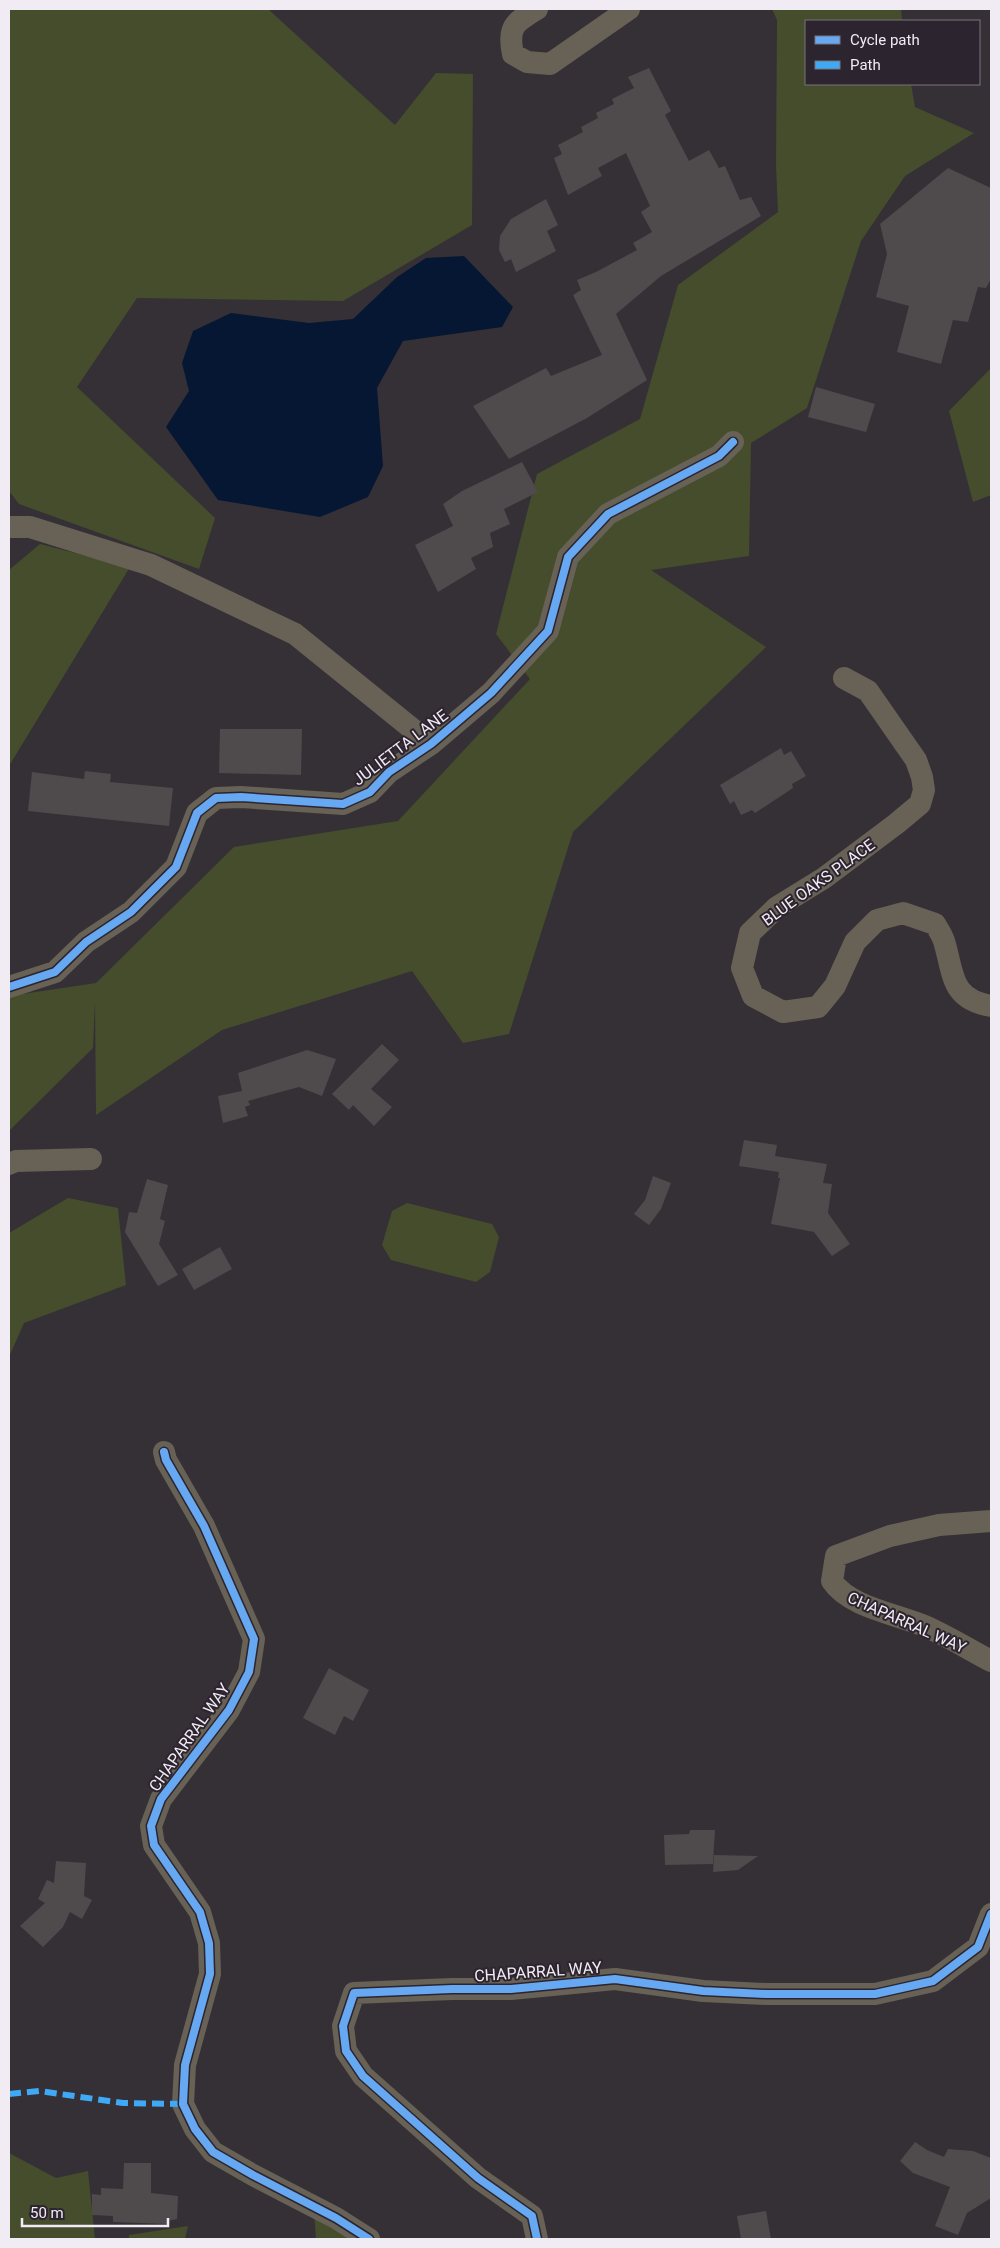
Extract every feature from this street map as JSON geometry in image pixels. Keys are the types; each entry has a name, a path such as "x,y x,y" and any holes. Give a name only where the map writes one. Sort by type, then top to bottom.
{"street":[{"path":"536,9 516,22 510,40 512,54 527,62 550,64 629,9"},
{"name":"JULIETTA LANE","path":"9,987 55,972 86,942 131,912 176,867 197,813 216,798 241,797 343,804 370,792 389,772 431,744 491,693 548,631 568,557 608,514 720,456 732,442"},
{"path":"9,527 30,527 151,565 295,634 431,744"},
{"name":"BLUE OAKS PLACE","path":"844,678 868,691 916,760 924,790 920,804 896,824 824,878 777,907 750,933 742,968 754,996 783,1012 818,1007 835,986 855,942 877,920 903,913 935,924 944,940 949,967 956,987 977,1004 991,1006"},
{"path":"9,1164 16,1160 91,1158"},
{"name":"CHAPARRAL WAY","path":"164,1452 166,1460 204,1526 254,1639 249,1672 229,1710 160,1799 151,1826 154,1845 200,1912 210,1943 210,1974 185,2065 183,2104 195,2129 213,2152 253,2176 336,2218 369,2239"},
{"name":"CHAPARRAL WAY","path":"991,1521 939,1525 890,1536 836,1556 832,1581 839,1592 877,1610 926,1627 991,1661"},
{"name":"CHAPARRAL WAY","path":"537,2239 532,2216 478,2178 363,2076 346,2051 343,2026 354,1993 452,1989 511,1989 615,1979 703,1991 875,1994 933,1981 978,1947 991,1914"}],"green space":[{"path":"11,9 268,9 395,125 436,73 473,74 472,225 343,301 137,298 77,387 215,518 199,569 19,504 9,491 9,12"},
{"path":"772,9 901,9 902,20 805,20 805,85 911,85 915,107 974,133 905,176 861,241 807,408 751,443 749,556 651,570 766,647 573,832 509,1034 463,1043 412,971 222,1030 96,1115 95,1001 93,1048 9,1131 9,996 96,983 234,847 398,821 530,679 496,634 537,474 640,419 678,285 778,212 776,166 777,20"},
{"path":"991,368 991,495 973,502 949,411"},
{"path":"40,544 130,567 9,766 9,570"},
{"path":"68,1198 118,1208 126,1285 24,1323 9,1357 9,1233"},
{"path":"407,1203 492,1224 499,1237 490,1272 476,1282 391,1260 382,1245 392,1211"},
{"path":"9,2153 56,2178 88,2171 95,2239 9,2239"},
{"path":"314,2212 364,2239 316,2239"},
{"path":"188,2226 185,2239 129,2239 129,2235"}],"water":[{"path":"464,256 513,307 502,327 403,341 377,388 383,466 368,497 320,517 218,500 166,427 189,391 182,363 193,331 231,313 309,323 353,319 397,277 426,258"}],"building":[{"path":"649,68 671,111 665,115 689,161 709,150 719,168 725,166 740,200 751,197 761,216 661,276 616,314 647,380 587,418 509,459 473,406 546,368 551,376 602,355 573,295 581,290 577,280 637,250 633,243 652,232 641,212 650,206 626,153 598,168 602,176 568,195 554,158 562,154 558,145 583,132 581,127 598,118 596,113 614,104 612,99 634,88 628,77"},
{"path":"948,168 991,188 991,279 986,288 978,287 968,322 953,320 941,364 897,352 909,306 876,297 887,254 880,224"},
{"path":"546,199 558,225 547,231 556,251 516,272 511,259 505,262 499,250 500,236 511,219"},
{"path":"816,387 875,404 866,432 808,417"},
{"path":"522,462 538,492 504,509 510,524 490,533 493,547 471,558 476,569 438,592 415,545 453,526 443,504 462,491"},
{"path":"220,729 302,729 301,775 219,773"},
{"path":"781,748 784,755 791,751 806,776 792,784 793,788 755,813 752,810 741,815 734,801 730,804 720,785"},
{"path":"85,771 111,774 110,782 173,788 169,826 28,811 32,772 84,779"},
{"path":"382,1044 399,1060 371,1089 392,1107 374,1126 353,1105 349,1110 332,1094"},
{"path":"307,1050 336,1059 322,1096 299,1087 248,1101 250,1105 245,1107 248,1116 223,1123 218,1096 242,1091 238,1073"},
{"path":"744,1140 777,1145 775,1156 827,1164 823,1183 832,1184 828,1213 850,1244 832,1256 814,1232 771,1224 780,1178 778,1178 779,1172 739,1166"},
{"path":"653,1176 671,1183 661,1209 649,1225 634,1214 645,1200"},
{"path":"147,1179 168,1185 160,1219 165,1221 159,1244 178,1275 158,1286 125,1232 129,1212 137,1213"},
{"path":"220,1247 232,1269 194,1290 182,1269"},
{"path":"329,1668 369,1690 353,1721 344,1716 335,1735 303,1718"},
{"path":"690,1830 715,1830 713,1864 665,1865 664,1835 689,1834"},
{"path":"714,1855 758,1856 738,1870 713,1872"},
{"path":"56,1861 86,1863 84,1896 92,1900 82,1919 70,1912 63,1927 43,1947 20,1926 45,1903 38,1899 47,1880 54,1883"},
{"path":"915,2142 927,2150 944,2157 948,2149 973,2151 991,2158 991,2198 967,2213 958,2235 935,2226 950,2187 913,2173 900,2161"},
{"path":"124,2163 151,2163 151,2193 178,2196 177,2219 167,2221 167,2224 113,2222 113,2216 92,2215 92,2194 101,2195 101,2188 123,2189"},
{"path":"766,2211 771,2239 741,2239 737,2216"}],"marked path":[{"path":"9,2094 39,2091 123,2103 183,2104"}],"cycle path":[{"path":"9,987 55,972 86,942 131,912 176,867 197,813 216,798 241,797 343,804 370,792 389,772 431,744 491,693 548,631 568,557 608,514 719,456 733,442"},
{"path":"164,1452 166,1460 204,1526 254,1639 249,1672 229,1710 161,1799 151,1826 154,1845 200,1912 209,1943 210,1974 185,2065 183,2104 195,2129 213,2152 336,2218 369,2239"},
{"path":"537,2239 532,2216 478,2178 363,2076 346,2051 343,2026 354,1993 452,1989 511,1989 615,1979 703,1991 766,1994 875,1994 933,1981 978,1947 991,1914"}]}
